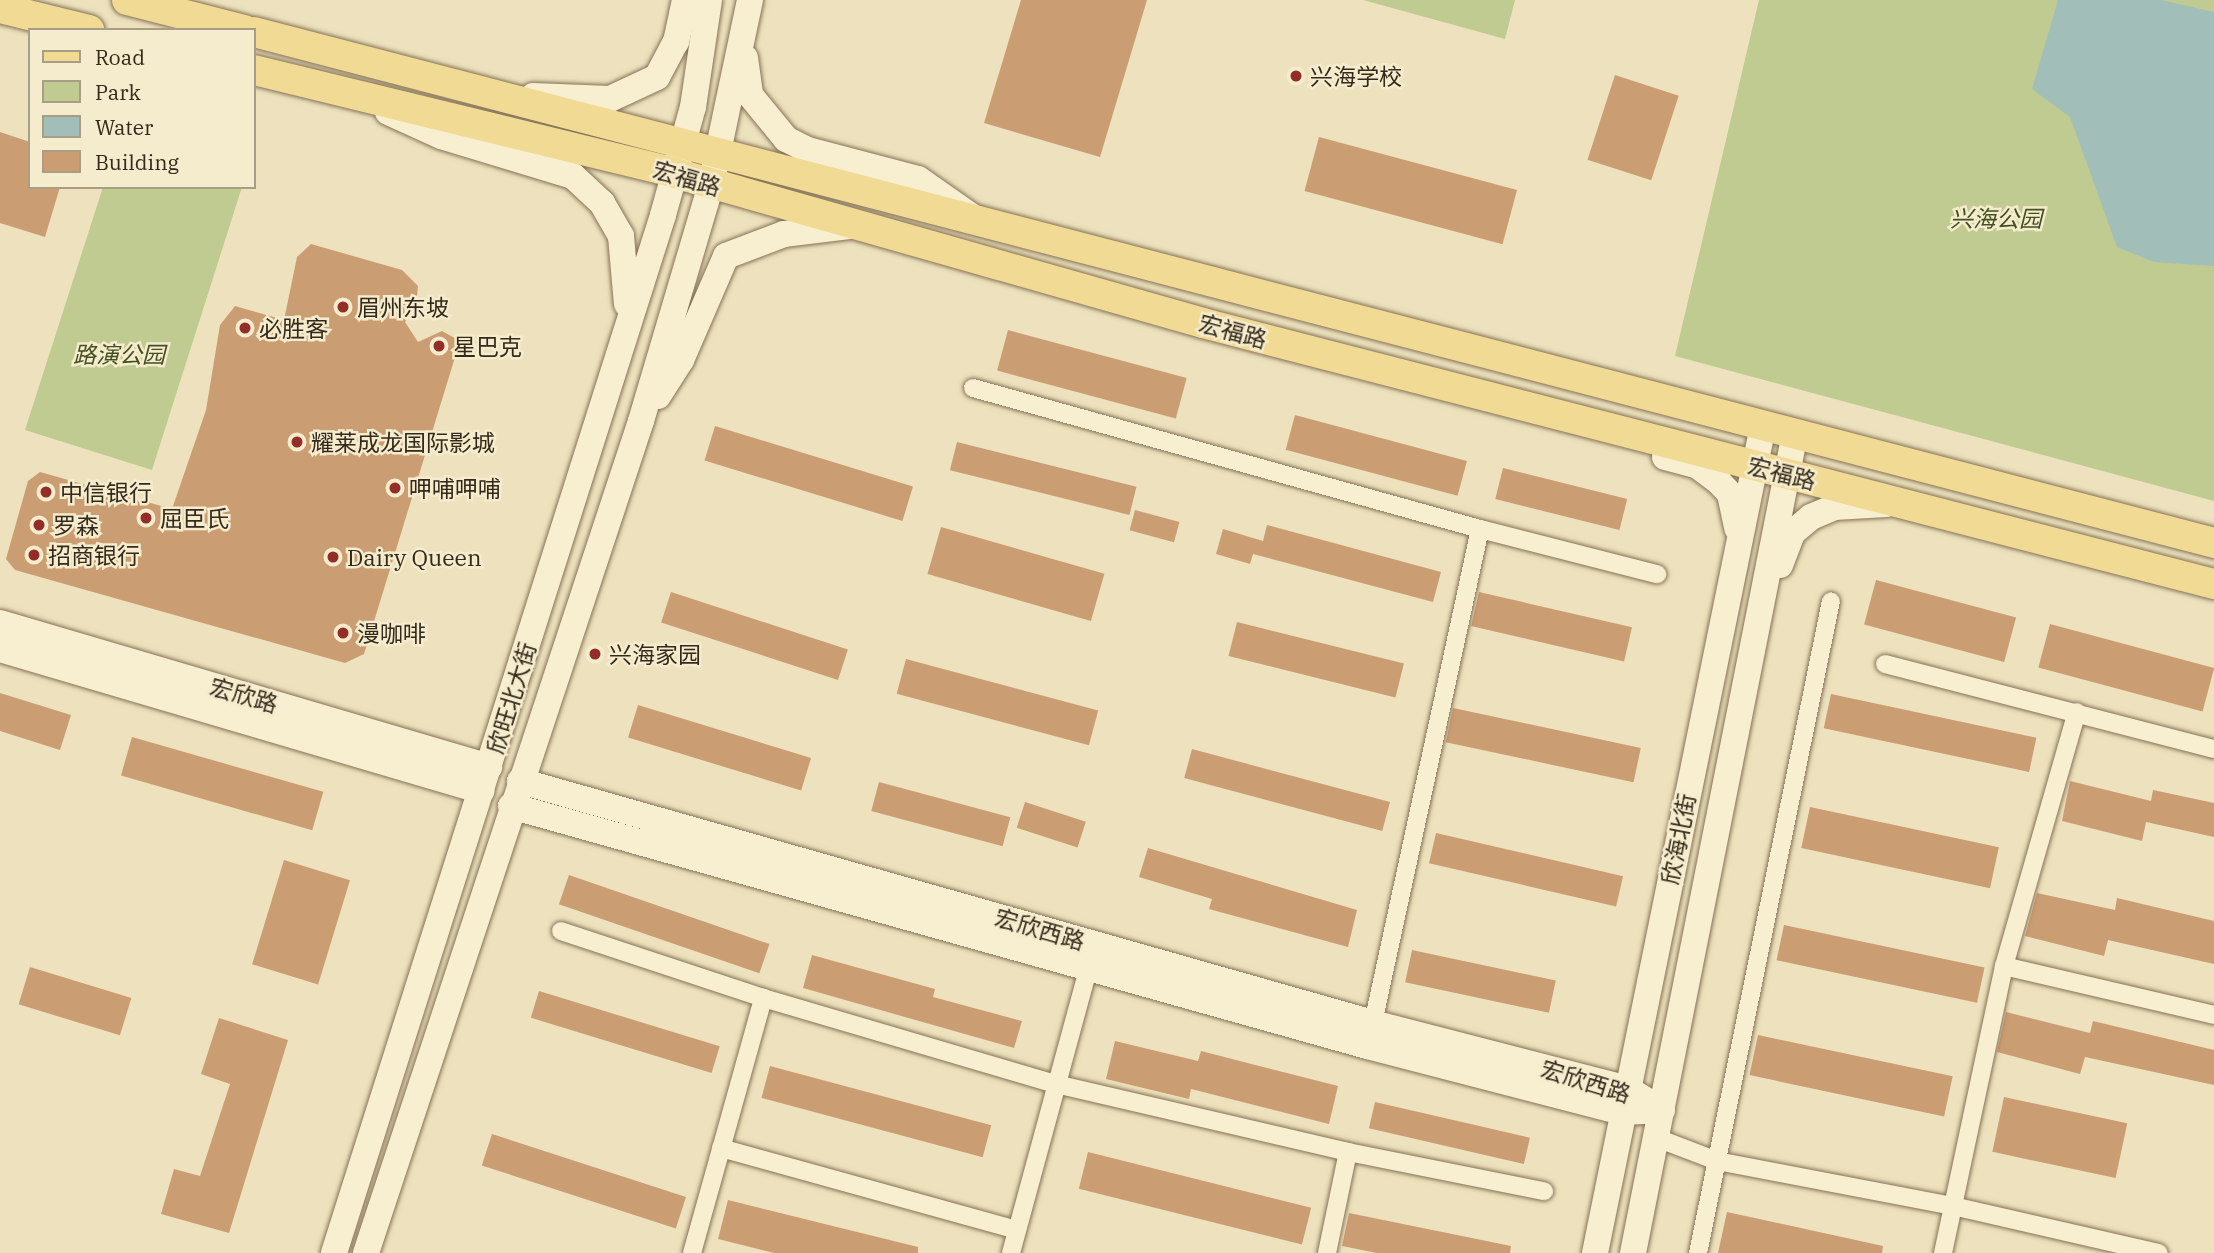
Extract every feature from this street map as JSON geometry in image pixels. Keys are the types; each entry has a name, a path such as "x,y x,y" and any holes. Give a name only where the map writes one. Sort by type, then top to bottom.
{"main road":[{"path":"127,0 236,28"},
{"path":"0,8 81,28"},
{"name":"宏福路","path":"256,33 719,150 2214,543"},
{"name":"宏福路","path":"256,71 675,173 856,226 1536,410 2214,584"}],"street":[{"path":"489,92 610,99 636,88 657,77 676,42 685,0"},
{"name":"欣旺北大街","path":"334,1253 675,173 684,141 709,0"},
{"path":"750,0 745,57 750,95 768,122 808,150 918,179 976,219"},
{"name":"欣旺北大街","path":"366,1253 511,806 641,421 711,185 750,0"},
{"path":"345,93 441,136 573,176 602,203 621,236 627,277 627,329"},
{"path":"641,421 681,360 726,256 784,234 856,226"},
{"path":"973,388 1657,574"},
{"path":"1536,410 1698,466 1719,481 1730,494 1738,517 1733,570"},
{"name":"欣海北街","path":"1595,1253 1763,426"},
{"name":"欣海北街","path":"1633,1253 1795,433"},
{"path":"1738,715 1762,652 1783,551 1792,533 1811,517 1835,507 1900,503"},
{"path":"1373,1023 1480,528"},
{"path":"1698,1253 1831,601"},
{"name":"宏欣路","path":"0,623 485,779"},
{"name":"宏欣路","path":"0,649 485,779"},
{"path":"1885,664 2214,749"},
{"path":"1943,1253 2004,966 2077,712"},
{"name":"宏欣西路","path":"520,781 1092,955 1367,1046 1662,1110"},
{"name":"宏欣西路","path":"511,806 1092,955 1373,1023 1625,1101"},
{"path":"561,931 763,998 1056,1084 1348,1152 1544,1191"},
{"path":"1011,1253 1092,955"},
{"path":"2004,966 2214,1015"},
{"path":"692,1253 763,998"},
{"path":"1657,1138 1717,1161 1953,1206 2158,1253"},
{"path":"721,1148 1017,1230"},
{"path":"1327,1253 1348,1152"}],"green space":[{"path":"1363,0 1515,0 1505,39"},
{"name":"兴海公园","path":"1759,0 2214,0 2214,501 1675,356"},
{"name":"路演公园","path":"102,189 241,189 152,470 25,430"}],"water":[{"path":"2058,0 2161,0 2214,12 2214,266 2154,262 2117,247 2070,117 2032,89"}],"building":[{"path":"1021,0 1147,0 1100,157 984,123"},
{"path":"1615,75 1679,96 1651,180 1587,160"},
{"path":"0,132 28,141 28,189 59,189 45,237 0,223"},
{"path":"1319,137 1517,190 1503,244 1305,191"},
{"path":"311,244 402,270 418,286 416,306 405,322 418,342 442,331 460,341 364,654 345,663 15,570 6,559 28,481 40,472 172,509 206,410 220,325 235,306 284,320 297,257"},
{"path":"1008,330 1187,378 1176,418 997,371"},
{"path":"1295,415 1467,461 1458,496 1286,450"},
{"path":"715,426 913,487 902,521 704,460"},
{"path":"957,442 1137,487 1129,515 950,470"},
{"path":"1503,468 1627,499 1619,530 1495,499"},
{"path":"1135,510 1179,522 1174,542 1130,530"},
{"path":"1267,525 1441,572 1433,602 1253,554 1250,564 1216,554 1223,529 1263,541"},
{"path":"941,527 1104,574 1091,621 927,574"},
{"path":"1876,580 2016,618 2004,662 1864,624"},
{"path":"671,592 848,649 838,680 661,622"},
{"path":"1479,592 1632,627 1624,661 1471,626"},
{"path":"1237,622 1404,664 1395,698 1229,656"},
{"path":"2050,624 2214,668 2203,711 2038,667"},
{"path":"906,659 1098,711 1089,745 897,694"},
{"path":"0,693 71,715 60,750 0,731"},
{"path":"1831,694 2036,738 2029,772 1824,728"},
{"path":"638,705 811,758 801,790 628,738"},
{"path":"1453,708 1641,748 1634,782 1446,742"},
{"path":"132,737 323,792 312,830 121,775"},
{"path":"1192,749 1390,802 1382,831 1184,778"},
{"path":"2070,781 2151,801 2153,790 2214,803 2214,837 2146,822 2142,841 2062,821"},
{"path":"879,782 1010,817 1003,846 871,811"},
{"path":"1025,802 1086,822 1078,847 1017,828"},
{"path":"1810,807 1999,847 1990,888 1801,848"},
{"path":"1436,833 1623,876 1616,906 1429,863"},
{"path":"1148,848 1357,910 1348,947 1209,909 1212,899 1139,877"},
{"path":"284,860 350,880 318,984 252,964"},
{"path":"569,875 769,944 759,973 559,904"},
{"path":"2037,893 2115,910 2117,898 2214,921 2214,964 2108,940 2104,956 2025,936"},
{"path":"1784,925 1985,968 1977,1003 1777,960"},
{"path":"1412,950 1556,981 1549,1013 1405,982"},
{"path":"812,955 935,989 933,997 1022,1021 1014,1048 803,988"},
{"path":"30,967 131,998 120,1035 19,1004"},
{"path":"539,991 720,1046 712,1073 531,1018"},
{"path":"2006,1012 2090,1033 2093,1021 2214,1050 2214,1085 2085,1057 2080,1074 1997,1052"},
{"path":"219,1018 288,1040 229,1233 161,1214 174,1169 200,1176 230,1084 201,1074"},
{"path":"1758,1035 1953,1076 1944,1116 1749,1075"},
{"path":"1115,1041 1198,1061 1201,1051 1338,1086 1329,1124 1191,1089 1189,1099 1106,1079"},
{"path":"770,1066 991,1125 983,1157 761,1098"},
{"path":"2004,1097 2127,1123 2116,1178 1992,1152"},
{"path":"1375,1102 1530,1138 1524,1164 1369,1128"},
{"path":"492,1134 686,1197 676,1228 482,1165"},
{"path":"1088,1152 1311,1208 1302,1245 1079,1189"},
{"path":"728,1200 918,1247 918,1253 774,1253 718,1239"},
{"path":"1727,1212 1883,1246 1882,1253 1718,1253"},
{"path":"1349,1213 1511,1246 1510,1253 1377,1253 1342,1246"}],"place":[{"name":"兴海学校","path":"1296,76"},
{"name":"眉州东坡","path":"343,307"},
{"name":"必胜客","path":"245,328"},
{"name":"星巴克","path":"439,346"},
{"name":"耀莱成龙国际影城","path":"297,442"},
{"name":"呷哺呷哺","path":"395,488"},
{"name":"中信银行","path":"46,492"},
{"name":"屈臣氏","path":"146,518"},
{"name":"罗森","path":"39,525"},
{"name":"招商银行","path":"34,555"},
{"name":"Dairy Queen","path":"333,557"},
{"name":"漫咖啡","path":"343,633"},
{"name":"兴海家园","path":"595,654"}]}
